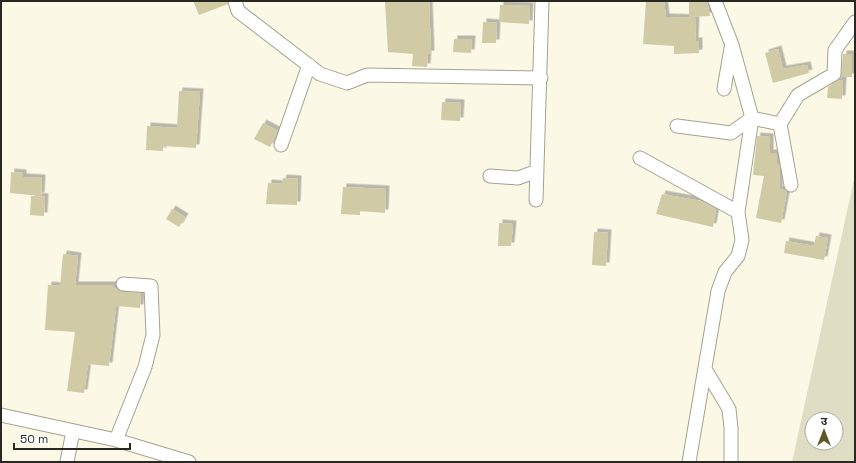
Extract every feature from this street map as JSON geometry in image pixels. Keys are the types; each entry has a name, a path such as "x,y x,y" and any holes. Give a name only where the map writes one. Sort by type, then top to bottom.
{"street":[{"path":"235,1 238,11 320,74 347,83 368,75 541,78"},
{"path":"536,200 541,78 542,1"},
{"path":"689,462 718,291 725,272 738,256 742,240 738,212 752,118 732,45 715,1"},
{"path":"791,185 780,124 798,95 834,74 835,50 855,22"},
{"path":"724,89 732,45"},
{"path":"281,145 308,65"},
{"path":"677,126 731,133 752,118 780,124"},
{"path":"640,158 738,212"},
{"path":"490,176 518,178 537,171"},
{"path":"116,440 145,368 153,335 151,286 123,284"},
{"path":"704,369 729,409 731,428 731,462"},
{"path":"1,415 116,440 189,462"},
{"path":"67,462 73,431"}],"shaded area":[{"path":"855,175 855,462 792,462"}],"building":[{"path":"193,1 227,1 228,4 199,15"},
{"path":"429,1 431,54 428,54 427,67 412,66 413,54 388,52 385,2"},
{"path":"646,1 664,1 666,17 696,18 695,41 699,41 699,53 674,54 674,46 643,44"},
{"path":"689,1 707,1 710,16 689,17"},
{"path":"500,5 530,6 529,24 499,22"},
{"path":"483,22 497,23 496,43 482,43"},
{"path":"454,39 472,39 471,53 453,52"},
{"path":"778,49 783,69 807,65 809,73 773,83 765,53"},
{"path":"843,54 852,54 852,77 841,77"},
{"path":"839,80 843,80 842,99 827,98 828,87"},
{"path":"179,91 200,92 196,148 163,146 163,151 146,150 147,126 177,128"},
{"path":"442,102 461,103 460,121 441,120"},
{"path":"263,123 278,131 270,147 254,139"},
{"path":"757,136 770,137 770,153 777,153 777,164 779,164 780,169 779,189 787,191 781,223 756,218 764,176 753,175"},
{"path":"11,172 23,173 23,177 42,178 41,196 10,193"},
{"path":"283,178 298,179 297,205 266,204 268,183 282,184"},
{"path":"343,187 386,189 385,213 360,211 360,215 341,214"},
{"path":"662,194 701,201 716,209 713,227 656,214"},
{"path":"31,196 45,197 44,216 30,215"},
{"path":"172,209 185,217 179,227 166,219"},
{"path":"499,223 513,224 511,246 498,246"},
{"path":"594,232 608,233 606,266 592,265"},
{"path":"816,236 828,238 824,260 784,253 786,241 814,246"},
{"path":"63,254 78,256 75,285 113,285 113,287 122,292 141,293 140,308 116,306 109,366 88,364 84,393 67,391 75,332 45,330 48,285 60,286"}]}
